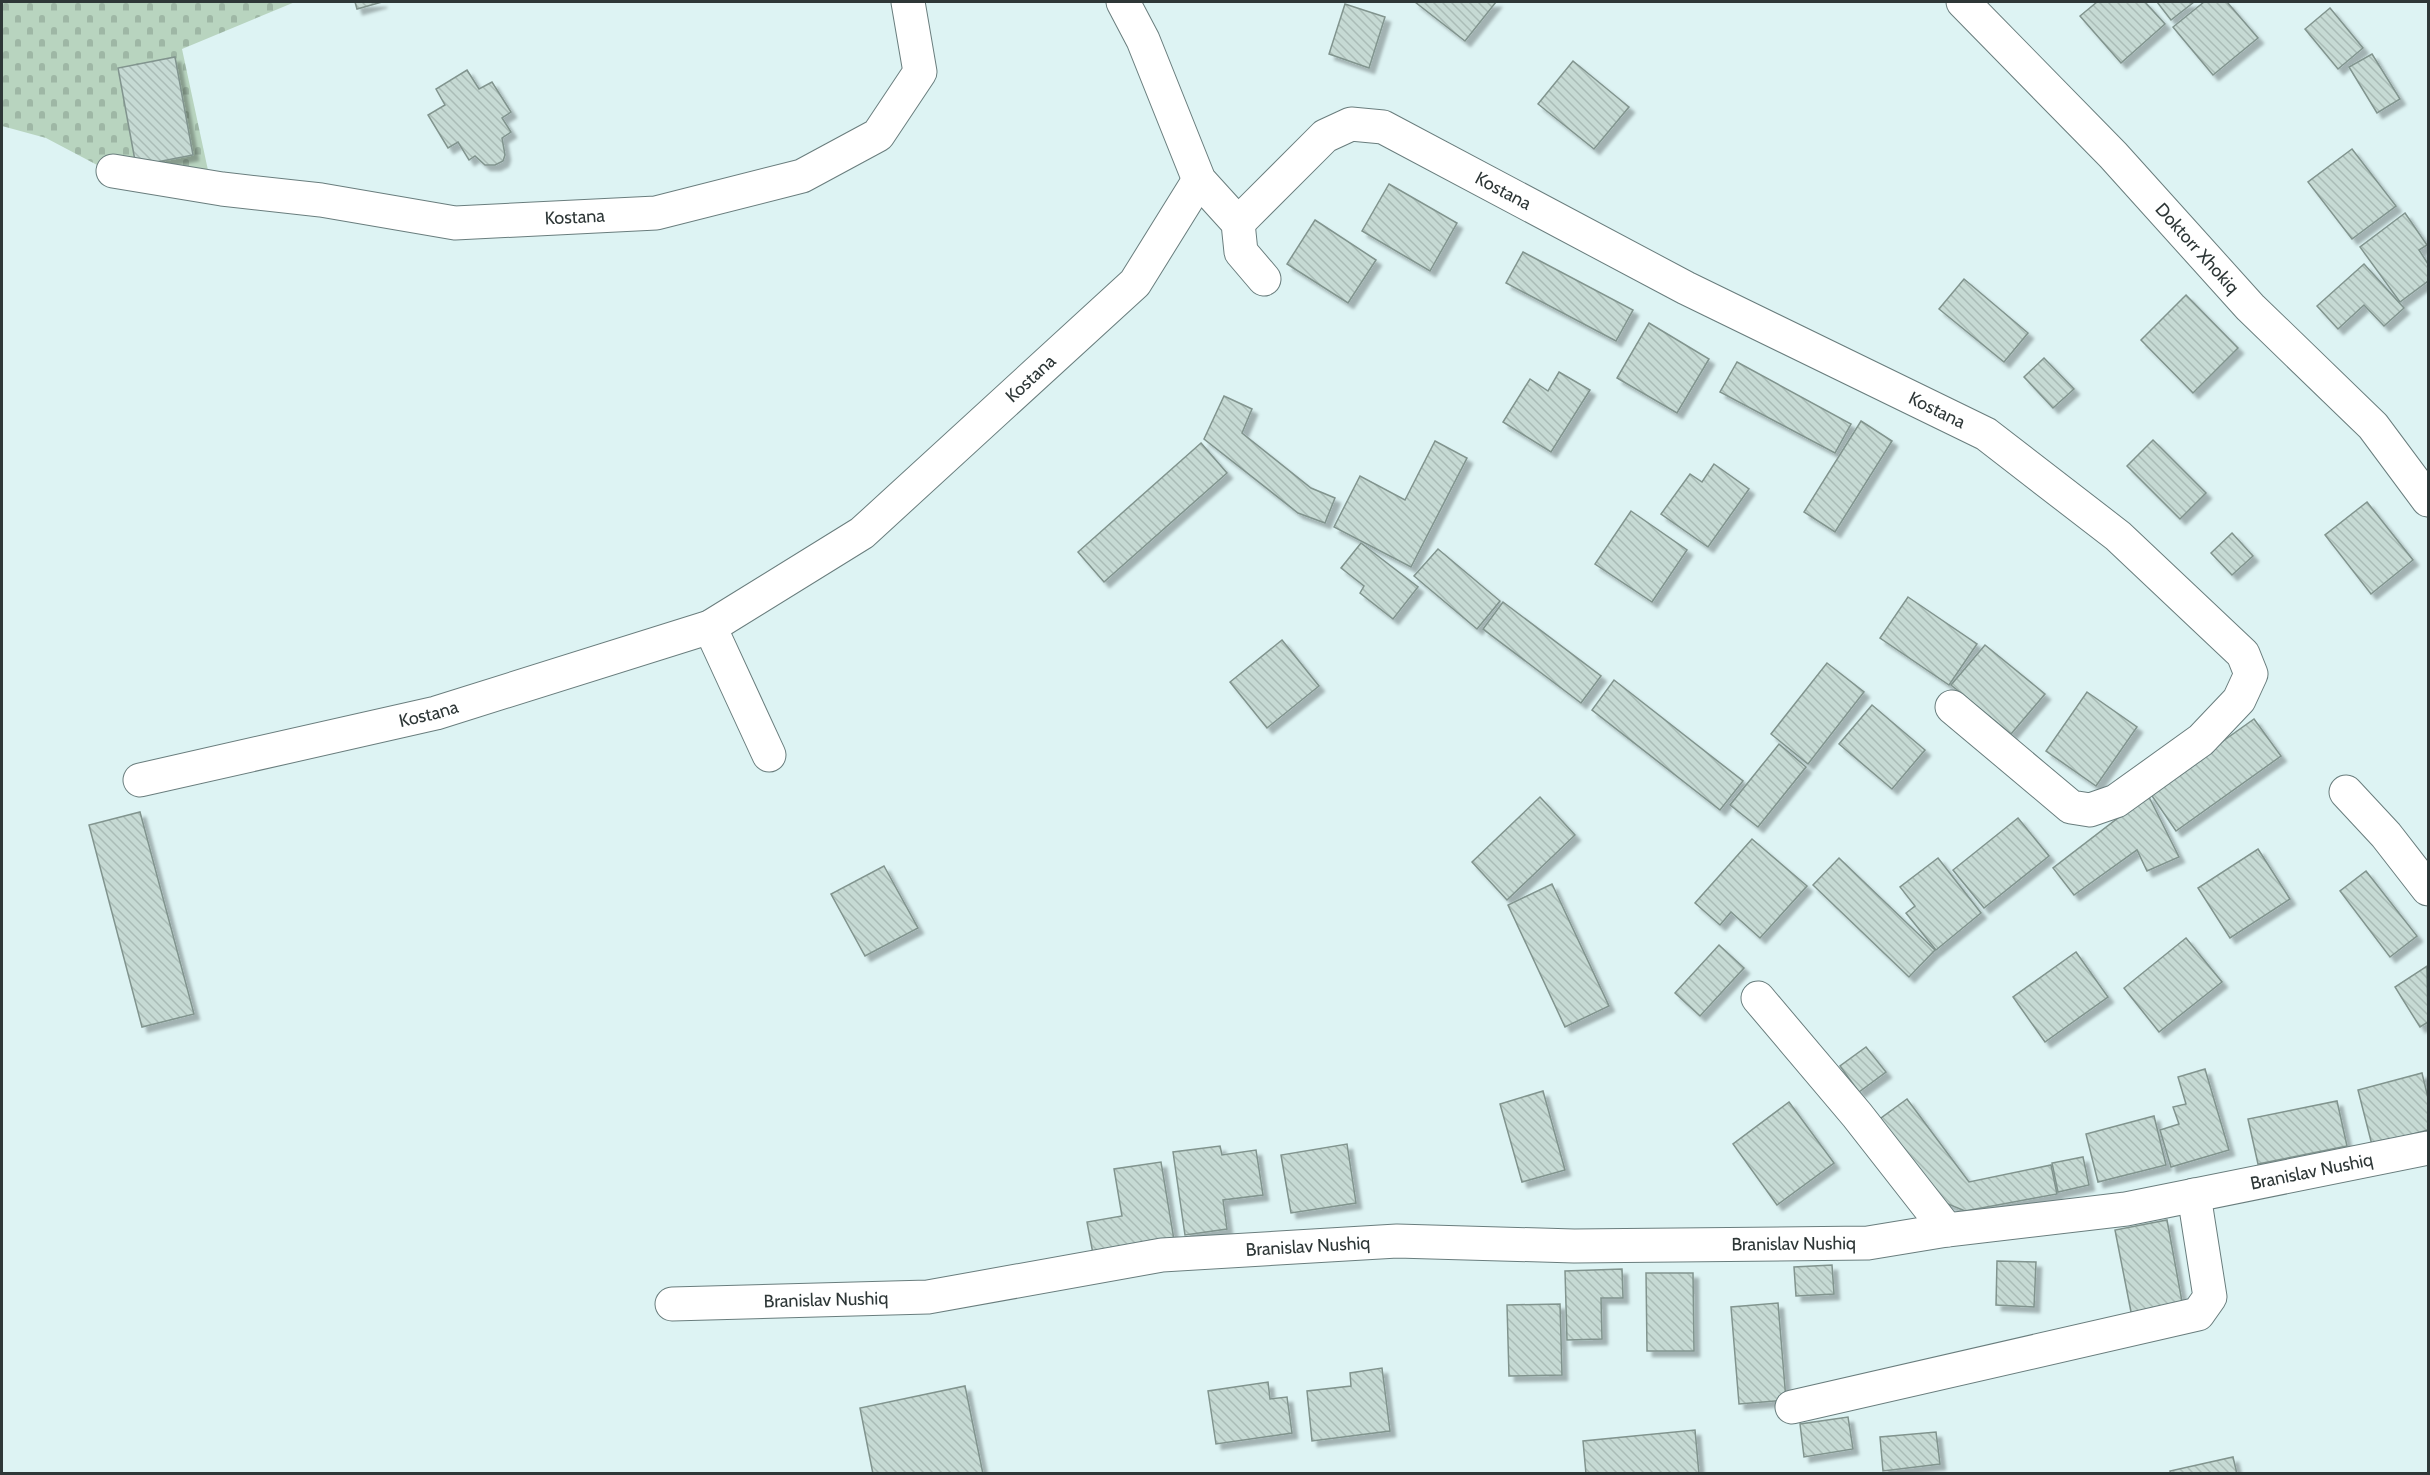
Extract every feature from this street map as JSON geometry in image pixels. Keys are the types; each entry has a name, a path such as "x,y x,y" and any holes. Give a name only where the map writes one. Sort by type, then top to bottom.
{"street":[{"name":"Kostana","path":"113,171 222,189 321,200 455,223 656,213 802,176 878,135 920,72 908,2"},
{"path":"1124,2 1143,40 1199,180 1238,223 1241,252 1264,279"},
{"name":"Doktorr Xhokiq","path":"1963,2 2114,155 2250,307 2373,426 2428,500"},
{"name":"Kostana","path":"1238,223 1324,136 1351,124 1383,127 1686,288 1986,434 2118,536 2243,654 2251,674 2239,700 2200,740 2116,801 2090,810 2071,807 1952,707"},
{"name":"Kostana","path":"140,780 436,713 710,627 862,533 879,518 1135,283 1199,180"},
{"path":"710,627 769,755"},
{"path":"2346,792 2386,835 2428,889"},
{"path":"1758,998 1857,1115 1947,1230"},
{"name":"Branislav Nushiq","path":"672,1304 928,1297 1162,1255 1385,1242 1574,1246 1868,1243 1947,1230 2126,1209 2428,1148"},
{"path":"1792,1407 2198,1314 2210,1297 2194,1195"}],"green space":[{"path":"2,2 295,2 182,49 209,175 99,166 46,138 2,126"}],"building":[{"path":"355,2 382,2 357,9"},
{"path":"1415,2 1496,2 1465,41"},
{"path":"2097,2 2145,2 2165,24 2121,63 2080,16"},
{"path":"2157,2 2194,2 2171,20"},
{"path":"2204,2 2227,2 2258,38 2213,75 2173,27"},
{"path":"1345,4 1385,17 1369,68 1329,54"},
{"path":"2330,8 2363,48 2338,69 2305,29"},
{"path":"2372,54 2400,99 2377,113 2349,67"},
{"path":"175,57 193,155 136,166 118,68"},
{"path":"1573,61 1629,107 1594,149 1538,104"},
{"path":"467,70 479,89 492,82 511,112 502,118 511,132 502,138 505,155 503,161 495,165 485,165 475,156 469,160 458,142 448,148 428,115 445,105 436,89"},
{"path":"2352,149 2396,206 2352,239 2308,182"},
{"path":"1389,184 1457,223 1430,271 1362,231"},
{"path":"2405,213 2427,245 2419,250 2428,264 2428,281 2400,302 2360,247"},
{"path":"1315,220 1376,260 1348,303 1287,264"},
{"path":"1523,252 1633,310 1616,341 1506,283"},
{"path":"2364,264 2404,308 2384,326 2364,305 2338,329 2317,306"},
{"path":"1964,279 2028,333 2004,362 1939,309"},
{"path":"2186,295 2238,348 2193,393 2141,340"},
{"path":"1649,323 1709,359 1677,413 1617,378"},
{"path":"2044,358 2074,389 2053,408 2024,377"},
{"path":"1737,362 1851,424 1835,453 1720,392"},
{"path":"1559,372 1590,390 1551,452 1503,422 1530,379 1548,391"},
{"path":"1224,396 1252,409 1242,433 1311,488 1335,498 1325,523 1298,513 1204,439"},
{"path":"1861,421 1892,441 1835,532 1804,512"},
{"path":"2153,440 2206,493 2180,519 2127,466"},
{"path":"1435,441 1467,458 1411,567 1334,527 1360,476 1405,500"},
{"path":"1201,443 1227,473 1104,582 1078,552"},
{"path":"1714,464 1749,489 1708,547 1661,514 1690,474 1702,482"},
{"path":"2367,502 2413,560 2371,594 2325,535"},
{"path":"1631,511 1687,550 1652,602 1595,564"},
{"path":"2232,533 2253,556 2232,575 2211,553"},
{"path":"1361,543 1418,587 1393,619 1360,593 1364,586 1341,568"},
{"path":"1438,549 1500,601 1477,629 1414,576"},
{"path":"1908,597 1977,644 1949,685 1880,638"},
{"path":"1503,602 1601,676 1581,703 1483,629"},
{"path":"1282,640 1319,686 1267,728 1230,682"},
{"path":"1985,645 2045,694 2011,734 1951,685"},
{"path":"1827,663 1864,692 1808,764 1771,734"},
{"path":"1614,680 1743,781 1720,810 1592,710"},
{"path":"2087,692 2137,727 2096,786 2046,751"},
{"path":"1872,705 1925,750 1892,789 1839,744"},
{"path":"2254,719 2281,756 2176,831 2150,793"},
{"path":"1779,744 1806,767 1758,827 1730,805"},
{"path":"2148,795 2179,857 2147,871 2137,850 2074,895 2053,868"},
{"path":"1540,797 1575,835 1507,900 1472,862"},
{"path":"140,812 194,1014 142,1027 89,825"},
{"path":"2018,818 2049,856 1984,908 1953,870"},
{"path":"1752,839 1807,886 1760,938 1731,912 1720,925 1695,903"},
{"path":"2258,849 2290,899 2230,938 2198,888"},
{"path":"1839,858 1935,950 1909,977 1813,885"},
{"path":"1938,858 1981,913 1936,950 1906,913 1915,906 1900,887"},
{"path":"884,866 918,928 865,956 831,894"},
{"path":"2366,871 2417,936 2390,957 2340,891"},
{"path":"1552,884 1609,1006 1565,1027 1508,905"},
{"path":"2186,938 2222,982 2159,1032 2124,988"},
{"path":"1719,945 1744,968 1700,1016 1675,993"},
{"path":"2076,952 2108,997 2045,1042 2013,997"},
{"path":"2427,966 2428,1022 2420,1027 2395,987"},
{"path":"1866,1047 1886,1072 1859,1092 1840,1066"},
{"path":"2205,1069 2229,1150 2171,1167 2160,1130 2179,1124 2173,1107 2186,1104 2178,1077"},
{"path":"2422,1073 2428,1098 2428,1130 2372,1145 2358,1090"},
{"path":"1543,1091 1565,1170 1522,1182 1500,1104"},
{"path":"1907,1099 1969,1182 2051,1165 2057,1194 1965,1211 1943,1202 1877,1121"},
{"path":"2337,1101 2347,1146 2258,1164 2248,1119"},
{"path":"1789,1102 1834,1163 1777,1205 1733,1144"},
{"path":"2154,1116 2166,1165 2098,1182 2086,1134"},
{"path":"1347,1144 1356,1203 1291,1213 1281,1155"},
{"path":"1220,1146 1222,1155 1256,1150 1263,1195 1223,1200 1227,1229 1185,1235 1173,1152"},
{"path":"2083,1157 2089,1185 2058,1192 2052,1163"},
{"path":"1161,1162 1174,1240 1093,1254 1087,1222 1122,1216 1114,1169"},
{"path":"2167,1220 2183,1307 2132,1317 2115,1230"},
{"path":"1997,1261 2036,1262 2034,1307 1996,1305"},
{"path":"1832,1265 1834,1294 1796,1296 1794,1267"},
{"path":"1622,1269 1623,1298 1601,1298 1602,1339 1567,1340 1565,1271"},
{"path":"1646,1273 1693,1273 1694,1351 1647,1351"},
{"path":"1778,1303 1786,1400 1739,1404 1731,1307"},
{"path":"1560,1304 1562,1375 1509,1376 1507,1305"},
{"path":"1382,1368 1390,1431 1312,1441 1307,1391 1351,1386 1350,1373"},
{"path":"1268,1382 1270,1399 1287,1397 1292,1433 1216,1444 1208,1391"},
{"path":"965,1386 983,1474 873,1474 860,1408"},
{"path":"1848,1417 1853,1449 1804,1457 1800,1424"},
{"path":"1695,1430 1699,1474 1586,1474 1583,1441"},
{"path":"1936,1432 1940,1464 1883,1471 1880,1437"},
{"path":"2233,1457 2237,1474 2171,1474 2170,1471"}]}
